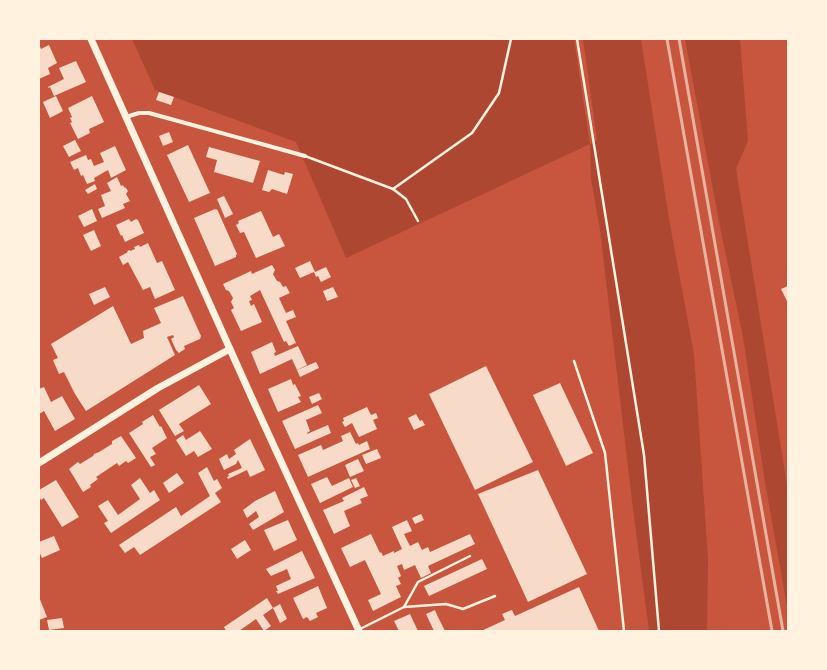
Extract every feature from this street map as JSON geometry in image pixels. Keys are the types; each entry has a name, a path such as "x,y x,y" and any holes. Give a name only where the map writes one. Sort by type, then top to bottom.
{"main road":[{"path":"91,39 230,349 359,631"},
{"path":"39,463 158,388 230,349"}],"street":[{"path":"126,117 139,113 149,113 305,156"}],"lane":[{"path":"393,189 472,133 499,93 511,39"},
{"path":"305,156 393,189 406,199 418,221"},
{"path":"574,361 605,453 624,631"},
{"path":"404,607 418,582 470,556"},
{"path":"359,631 404,607 446,604 463,609 495,596"}],"path":[{"path":"576,39 644,455 659,631"}],"shaded area":[{"path":"132,39 574,39 590,144 346,258 296,142 155,90"},
{"path":"583,39 641,39 669,219 694,354 708,559 707,631 649,631 600,230 591,179 590,144 597,140"},
{"path":"685,39 740,39 748,141 736,169 788,491 788,612 765,482 743,337 720,227"}],"building":[{"path":"39,45 41,49 49,45 57,63 48,68 50,74 39,79"},
{"path":"76,61 86,82 54,96 50,87 48,87 64,79 59,68"},
{"path":"159,92 174,97 171,105 156,100"},
{"path":"56,96 63,111 50,118 43,102"},
{"path":"92,96 104,122 89,129 90,133 78,139 70,123 72,122 70,118 72,117 68,108"},
{"path":"169,132 173,142 163,146 159,136"},
{"path":"75,140 81,151 69,157 63,146"},
{"path":"188,145 210,193 189,202 167,155"},
{"path":"115,146 126,170 111,178 108,170 94,178 95,181 87,184 83,175 81,176 78,168 74,170 70,162 86,155 88,160 91,159 94,166 104,162 100,153"},
{"path":"209,147 260,161 253,183 214,172 217,160 206,157"},
{"path":"268,170 284,175 285,172 293,174 287,194 272,189 269,192 262,190"},
{"path":"117,177 121,186 123,185 128,191 126,194 130,201 123,204 125,208 102,218 98,209 105,206 101,195 111,191 107,183"},
{"path":"95,184 97,189 88,194 85,190"},
{"path":"224,196 233,214 225,218 217,199"},
{"path":"92,209 97,221 84,227 78,216"},
{"path":"217,209 237,254 236,257 215,266 194,218"},
{"path":"261,211 273,237 279,234 285,246 256,258 244,232 240,233 236,225 239,223 238,221"},
{"path":"129,219 131,222 136,219 138,220 144,233 125,242 116,225"},
{"path":"94,230 101,246 91,251 83,235"},
{"path":"148,243 157,263 162,261 175,290 155,299 150,287 143,290 128,262 123,265 119,257 128,252 127,251 135,249 134,247 139,245 140,247"},
{"path":"310,261 315,272 326,267 331,277 321,282 318,276 316,277 314,272 300,278 295,268"},
{"path":"272,265 275,270 273,274 277,281 280,282 283,287 286,286 290,293 279,298 286,313 293,310 296,317 286,321 296,343 289,346 286,341 284,342 260,290 250,296 252,300 249,301 251,306 254,304 262,322 241,331 231,310 234,308 231,302 233,298 223,284 251,271 252,274"},
{"path":"788,286 788,303 781,289"},
{"path":"105,287 110,297 94,305 89,294"},
{"path":"333,287 338,297 327,301 323,291"},
{"path":"183,296 201,336 200,339 184,346 185,349 179,353 171,339 174,337 173,335 167,337 175,355 86,411 75,394 64,372 59,374 53,360 58,358 51,344 113,306 131,344 144,338 143,331 161,323 154,308"},
{"path":"272,342 276,352 274,353 275,356 298,346 307,365 297,370 292,359 260,374 251,352"},
{"path":"316,362 319,368 300,377 297,370"},
{"path":"486,366 533,462 475,490 429,394"},
{"path":"291,379 293,385 295,384 301,396 298,397 301,402 278,412 268,389"},
{"path":"560,383 593,453 566,466 533,395"},
{"path":"199,385 211,404 179,424 184,431 175,436 159,410"},
{"path":"44,387 51,402 62,396 75,419 55,431 44,411 39,414 39,389"},
{"path":"319,393 322,399 312,404 309,397"},
{"path":"318,405 322,413 306,420 310,431 307,434 328,425 331,433 295,449 282,421"},
{"path":"367,407 371,415 376,413 378,418 373,420 377,429 359,437 352,423 345,427 342,422 344,421 343,418"},
{"path":"416,414 420,421 422,420 425,425 414,430 408,418"},
{"path":"153,415 167,438 152,448 156,454 150,457 155,465 151,467 129,433"},
{"path":"200,431 212,449 198,457 194,451 186,456 176,440 183,435 186,440"},
{"path":"350,432 356,444 358,443 359,445 367,441 370,449 308,477 298,455 321,445 323,450 343,441 341,436"},
{"path":"121,436 136,458 128,463 126,461 119,466 117,463 96,477 98,479 90,485 91,487 83,492 69,469 78,462 80,464 112,444 112,441"},
{"path":"250,439 265,470 250,477 247,470 228,479 228,474 242,468 238,460 236,464 224,470 219,459 227,454 229,459 236,454 234,450"},
{"path":"377,449 381,458 366,464 362,455"},
{"path":"358,459 364,471 350,477 345,465"},
{"path":"207,467 214,481 217,479 222,488 215,493 221,502 140,555 134,547 125,553 119,545 176,507 181,516 210,496 198,473"},
{"path":"538,470 587,574 528,602 478,494"},
{"path":"177,473 184,483 169,493 163,483"},
{"path":"327,477 332,486 349,478 353,487 320,503 311,484"},
{"path":"140,478 150,493 154,490 160,500 111,533 104,523 108,521 98,506 108,500 118,515 140,499 131,485"},
{"path":"356,478 360,486 355,488 351,480"},
{"path":"56,480 79,517 62,527 44,498 41,500 39,496 39,490"},
{"path":"364,487 368,496 360,499 362,503 344,511 350,526 334,534 323,510 344,501 342,498"},
{"path":"275,491 284,512 253,530 249,524 259,517 256,511 247,518 243,510 255,501"},
{"path":"421,514 424,520 415,524 412,518"},
{"path":"288,520 297,540 274,551 264,530"},
{"path":"407,520 412,531 404,534 410,546 418,542 422,550 428,547 430,552 470,534 475,544 428,566 431,573 421,578 415,565 404,570 402,564 397,566 401,576 398,578 401,584 396,586 401,597 373,611 368,600 381,594 365,560 350,567 341,548 371,534 383,556 394,551 394,553 402,549 392,527"},
{"path":"54,536 60,550 42,558 39,551 39,542"},
{"path":"245,540 251,550 237,559 231,549"},
{"path":"302,551 315,578 278,594 276,591 278,591 276,586 291,579 287,569 271,576 266,569"},
{"path":"482,559 487,569 429,596 424,586"},
{"path":"318,586 327,608 316,613 318,617 310,621 307,617 303,619 293,598"},
{"path":"579,587 599,631 481,631 505,620 502,614 512,610 515,616"},
{"path":"39,597 47,617 39,620"},
{"path":"267,598 273,608 263,615 271,626 264,631 256,619 239,631 226,631 224,627"},
{"path":"280,604 287,619 280,623 273,608"},
{"path":"435,610 445,631 434,631 426,614"},
{"path":"410,614 418,631 399,631 394,621"},
{"path":"62,618 64,628 49,630 47,620"}],"railway":[{"path":"667,39 772,631"},
{"path":"679,39 783,631"}]}
